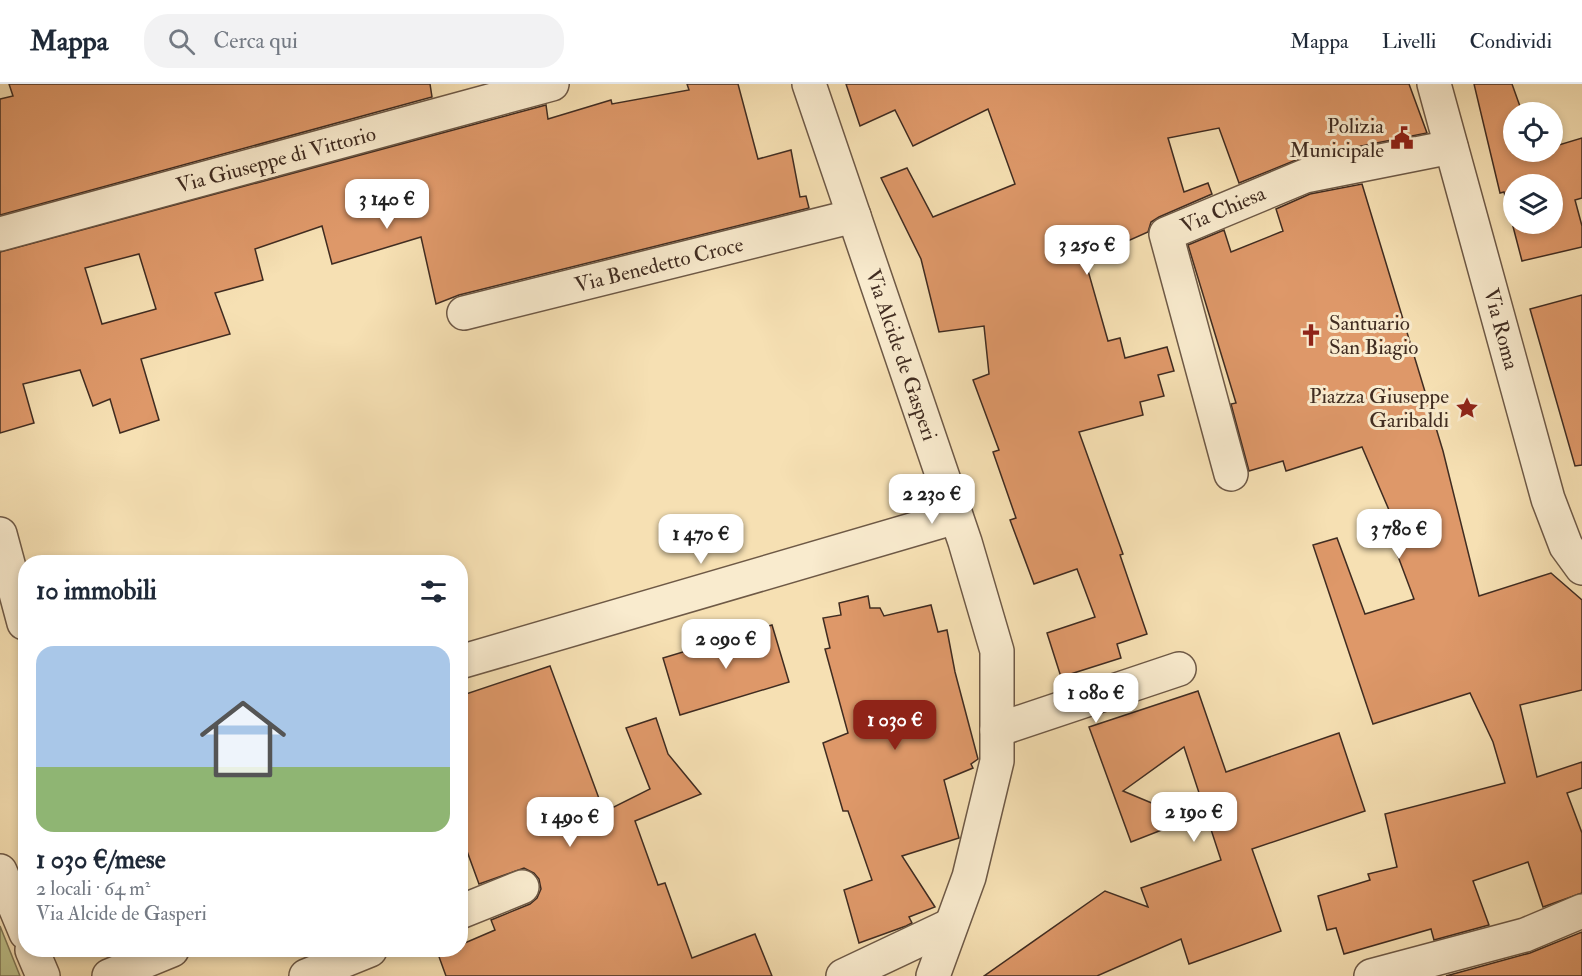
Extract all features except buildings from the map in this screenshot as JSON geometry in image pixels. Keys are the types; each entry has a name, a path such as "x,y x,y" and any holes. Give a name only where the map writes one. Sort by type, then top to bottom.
{"street":[{"name":"Via Giuseppe di Vittorio","path":"0,234 552,84"},
{"name":"Via Alcide de Gasperi","path":"809,84 956,517 997,651 997,761 969,877 933,976"},
{"name":"Via Roma","path":"1434,84 1548,499 1566,546 1582,568"},
{"name":"Via Chiesa","path":"1231,474 1166,234 1305,176 1451,147"},
{"name":"Via Benedetto Croce","path":"464,313 854,216"},
{"path":"468,660 956,517"},
{"path":"0,534 18,601"},
{"path":"997,730 1179,669"},
{"path":"0,871 18,914"},
{"path":"468,909 522,887"},
{"path":"1371,976 1525,934 1582,911"},
{"path":"843,976 951,925"},
{"path":"35,957 43,976"},
{"path":"109,976 155,957"},
{"path":"306,976 353,957"}],"green space":[{"path":"0,926 20,976 0,976"}],"place":[{"name":"Polizia Municipale","path":"1402,138"},
{"name":"Santuario San Biagio","path":"1311,335"},
{"name":"Piazza Giuseppe Garibaldi","path":"1467,408"}]}
